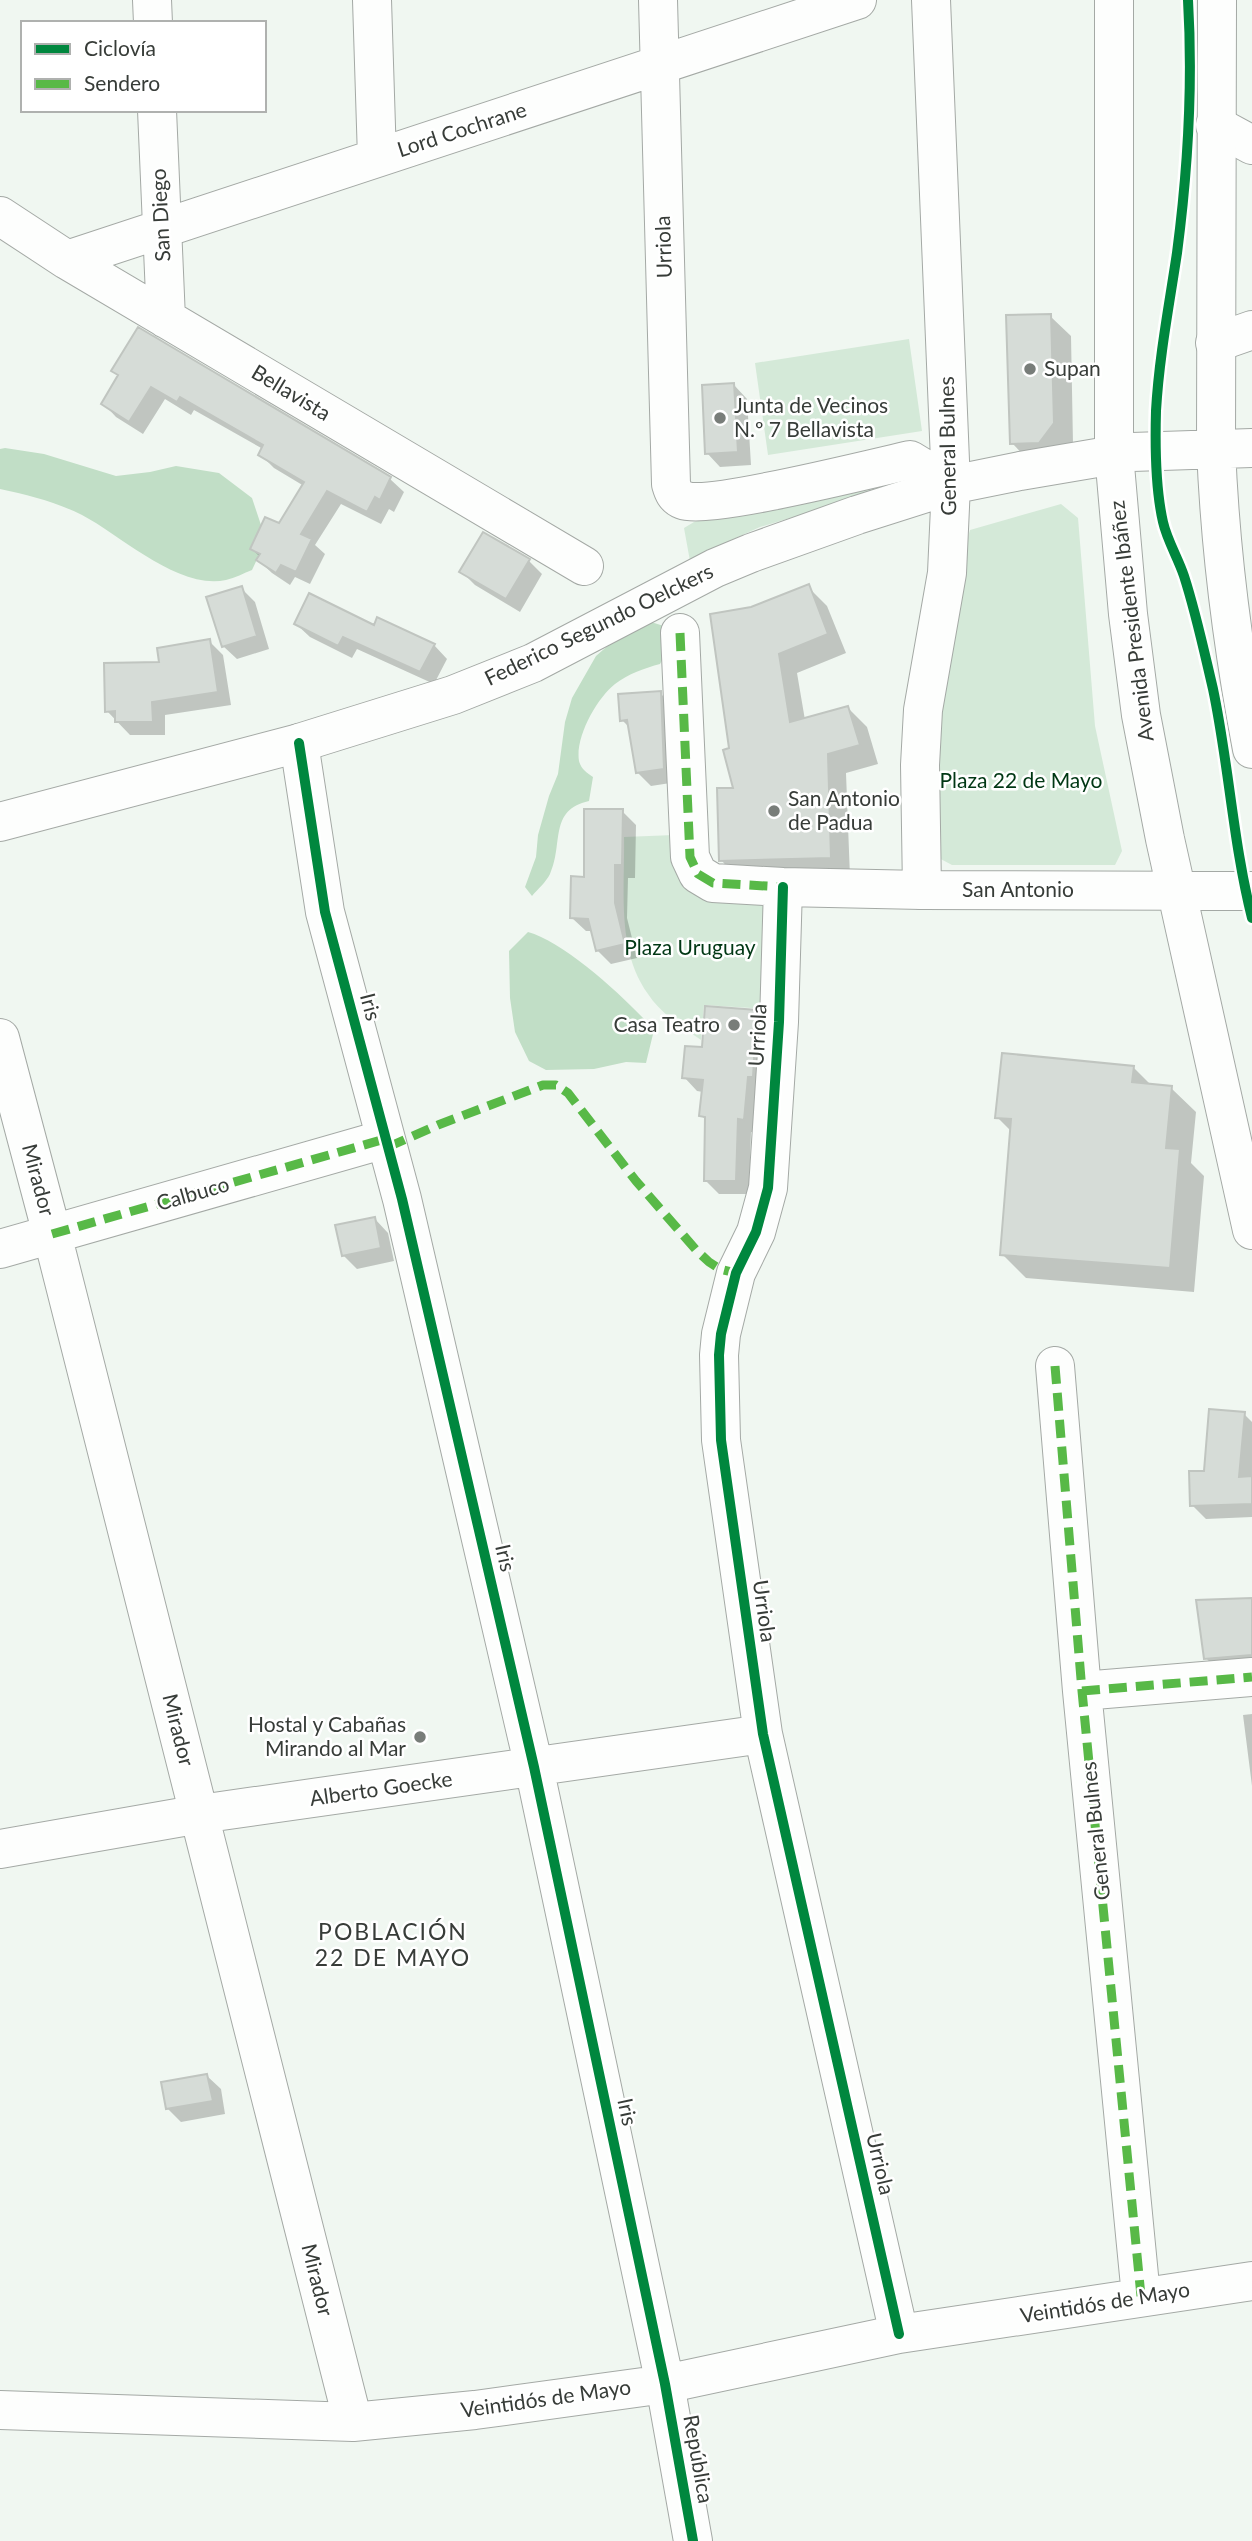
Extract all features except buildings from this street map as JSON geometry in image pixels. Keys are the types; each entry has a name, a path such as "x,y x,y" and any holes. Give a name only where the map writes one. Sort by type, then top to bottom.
{"street":[{"path":"152,0 153,21"},
{"path":"372,0 377,158"},
{"name":"Urriola","path":"657,0 671,484 674,494 682,500 692,502 726,498 911,460 951,485"},
{"name":"Lord Cochrane","path":"67,260 856,0"},
{"name":"General Bulnes","path":"922,890 922,710 947,573 951,485 931,0"},
{"name":"Avenida Presidente Ibáñez","path":"1114,0 1114,454 1121,542 1141,715 1252,1230"},
{"path":"1217,0 1215,343 1234,448 1219,505 1231,620 1252,749"},
{"name":"San Diego","path":"157,112 166,319"},
{"path":"1215,125 1252,145"},
{"name":"Bellavista","path":"0,216 67,260 584,566"},
{"path":"1215,343 1252,330"},
{"name":"Federico Segundo Oelckers","path":"0,822 299,744 453,695 533,663 751,552 857,514 951,485 1114,454 1234,448"},
{"path":"680,633 690,857 698,874 713,883 783,887"},
{"name":"Iris","path":"299,744 325,912 402,1199 534,1768 664,2384"},
{"name":"Urriola","path":"783,887 779,1022 768,1188 756,1232 733,1284 727,1306 719,1355 721,1440 763,1734 899,2334"},
{"name":"San Antonio","path":"783,887 1252,891"},
{"name":"Mirador","path":"0,1038 353,2422"},
{"name":"Calbuco","path":"0,1249 385,1139"},
{"name":"General Bulnes","path":"1055,1366 1082,1692 1141,2296"},
{"path":"1082,1692 1252,1677"},
{"name":"Alberto Goecke","path":"0,1849 200,1814 763,1734"},
{"name":"Veintidós de Mayo","path":"0,2410 353,2422 475,2410 664,2384 899,2334 1252,2281"},
{"name":"República","path":"664,2384 693,2541"}],"green space":[{"path":"909,339 922,431 768,455 755,363"},
{"path":"0,449 44,454 116,476 176,466 219,473 252,498 261,525 260,553 252,570 236,577 208,581 189,577 151,559 82,515 42,499 0,489"},
{"path":"912,473 913,481 760,527 729,541 698,560 690,561 684,528 694,522"},
{"name":"Plaza 22 de Mayo","path":"1061,504 1078,518 1095,726 1122,851 1115,865 952,865 935,856 939,706 970,530"},
{"path":"651,622 667,627 665,655 660,664 625,677 615,684 595,708 584,730 579,751 581,766 593,777 589,801 576,805 562,820 550,874 532,896 525,887 536,857 538,835 549,796 558,774 565,722 572,698 596,656 611,643"},
{"name":"Plaza Uruguay","path":"674,835 766,899 767,1009 704,1005 701,1040 672,1020 648,994 631,958 624,918 624,837"},
{"path":"528,932 560,947 577,959 629,1003 654,1030 646,1063 626,1062 594,1069 546,1070 529,1061 515,1032 510,998 509,951"}],"marked path":[{"path":"680,633 690,857 698,874 713,883 783,887"},
{"path":"388,1147 543,1085 556,1085 568,1093 636,1181 697,1251 720,1269 736,1273"},
{"path":"52,1234 385,1139"},
{"path":"1055,1366 1082,1691 1141,2296"},
{"path":"1082,1691 1252,1677"}],"cycle path":[{"path":"1188,0 1190,95 1187,158 1177,253 1157,391 1157,481 1165,529 1182,569 1213,689 1240,861 1252,918"},
{"path":"299,743 325,912 402,1199 534,1767 665,2384 693,2541"},
{"path":"783,887 779,1022 768,1188 756,1232 736,1273 721,1334 721,1440 763,1734 899,2334"}],"place":[{"name":"Supan","path":"1030,369"},
{"name":"Junta de Vecinos N.º 7 Bellavista","path":"720,418"},
{"name":"San Antonio de Padua","path":"774,811"},
{"name":"Casa Teatro","path":"734,1025"},
{"name":"Hostal y Cabañas Mirando al Mar","path":"420,1737"}],"district":[{"name":"POBLACIÓN 22 DE MAYO","path":"393,1945"}]}
